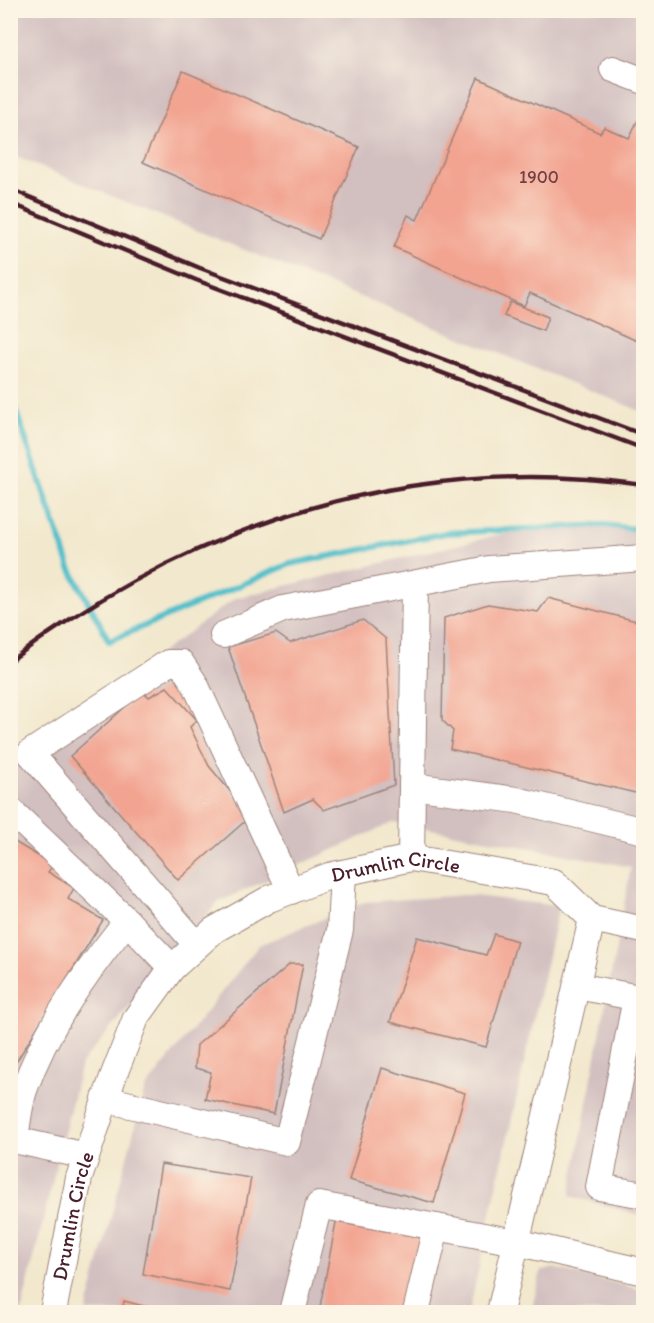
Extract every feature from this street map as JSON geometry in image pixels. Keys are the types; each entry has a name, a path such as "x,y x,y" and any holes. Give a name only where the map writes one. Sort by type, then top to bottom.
{"street":[{"path":"614,69 644,81"},
{"path":"223,635 283,609 489,569 644,558"},
{"path":"411,858 415,584"},
{"path":"197,945 30,753 168,663 181,663 195,684 291,891"},
{"path":"412,786 516,800 644,831"},
{"path":"10,810 127,921 172,968"},
{"name":"Drumlin Circle","path":"53,1312 79,1178 105,1099 136,1018 172,968 214,930 268,900 329,876 411,858 554,882 592,919"},
{"path":"105,1099 287,1142 340,930 343,873"},
{"path":"500,1312 592,919 644,930"},
{"path":"86,1156 13,1140 24,1092 36,1062 61,1014 91,967 127,921"},
{"path":"577,986 640,998 599,1187 644,1195"},
{"path":"292,1312 319,1205 516,1242 644,1272"},
{"path":"416,1312 436,1227"}],"shaded area":[{"path":"10,11 643,11 643,412 11,155"},
{"path":"528,528 643,528 643,1216 570,1196 631,867 394,822 217,903 81,1064 21,1312 11,1312 11,765 235,598"},
{"path":"466,895 559,906 469,1312 86,1312 145,1089 259,945 365,902"},
{"path":"555,1268 643,1290 643,1312 531,1312 541,1271"}],"building":[{"path":"183,71 359,147 319,239 143,162"},
{"path":"478,78 600,133 604,127 629,138 639,118 644,120 644,344 530,293 524,306 394,247 408,215 417,220"},
{"path":"510,302 548,317 543,331 504,316"},
{"path":"548,598 644,623 644,795 450,749 453,731 442,720 444,618 488,604 538,612"},
{"path":"363,620 386,639 394,785 324,810 313,799 284,812 228,647 276,633 290,643"},
{"path":"167,687 197,720 190,727 209,766 251,816 178,880 70,756 143,691 149,697"},
{"path":"10,839 53,865 48,872 74,888 68,899 103,920 10,1072"},
{"path":"494,934 517,941 486,1047 390,1022 417,937 486,955"},
{"path":"290,964 303,964 274,1114 205,1099 211,1072 195,1068 197,1045"},
{"path":"382,1068 465,1093 434,1203 349,1180"},
{"path":"161,1164 251,1178 230,1291 143,1274"},
{"path":"336,1222 424,1238 411,1312 319,1312"},
{"path":"124,1301 167,1312 122,1312"}],"waterway":[{"path":"10,394 70,568 109,641 290,564 446,533 604,525 644,530"}],"railway":[{"path":"10,189 200,268 644,435"},
{"path":"10,203 196,280 644,449"},
{"path":"10,661 81,612 155,570 231,536 309,509 390,490 473,479 557,477 644,485"}]}
